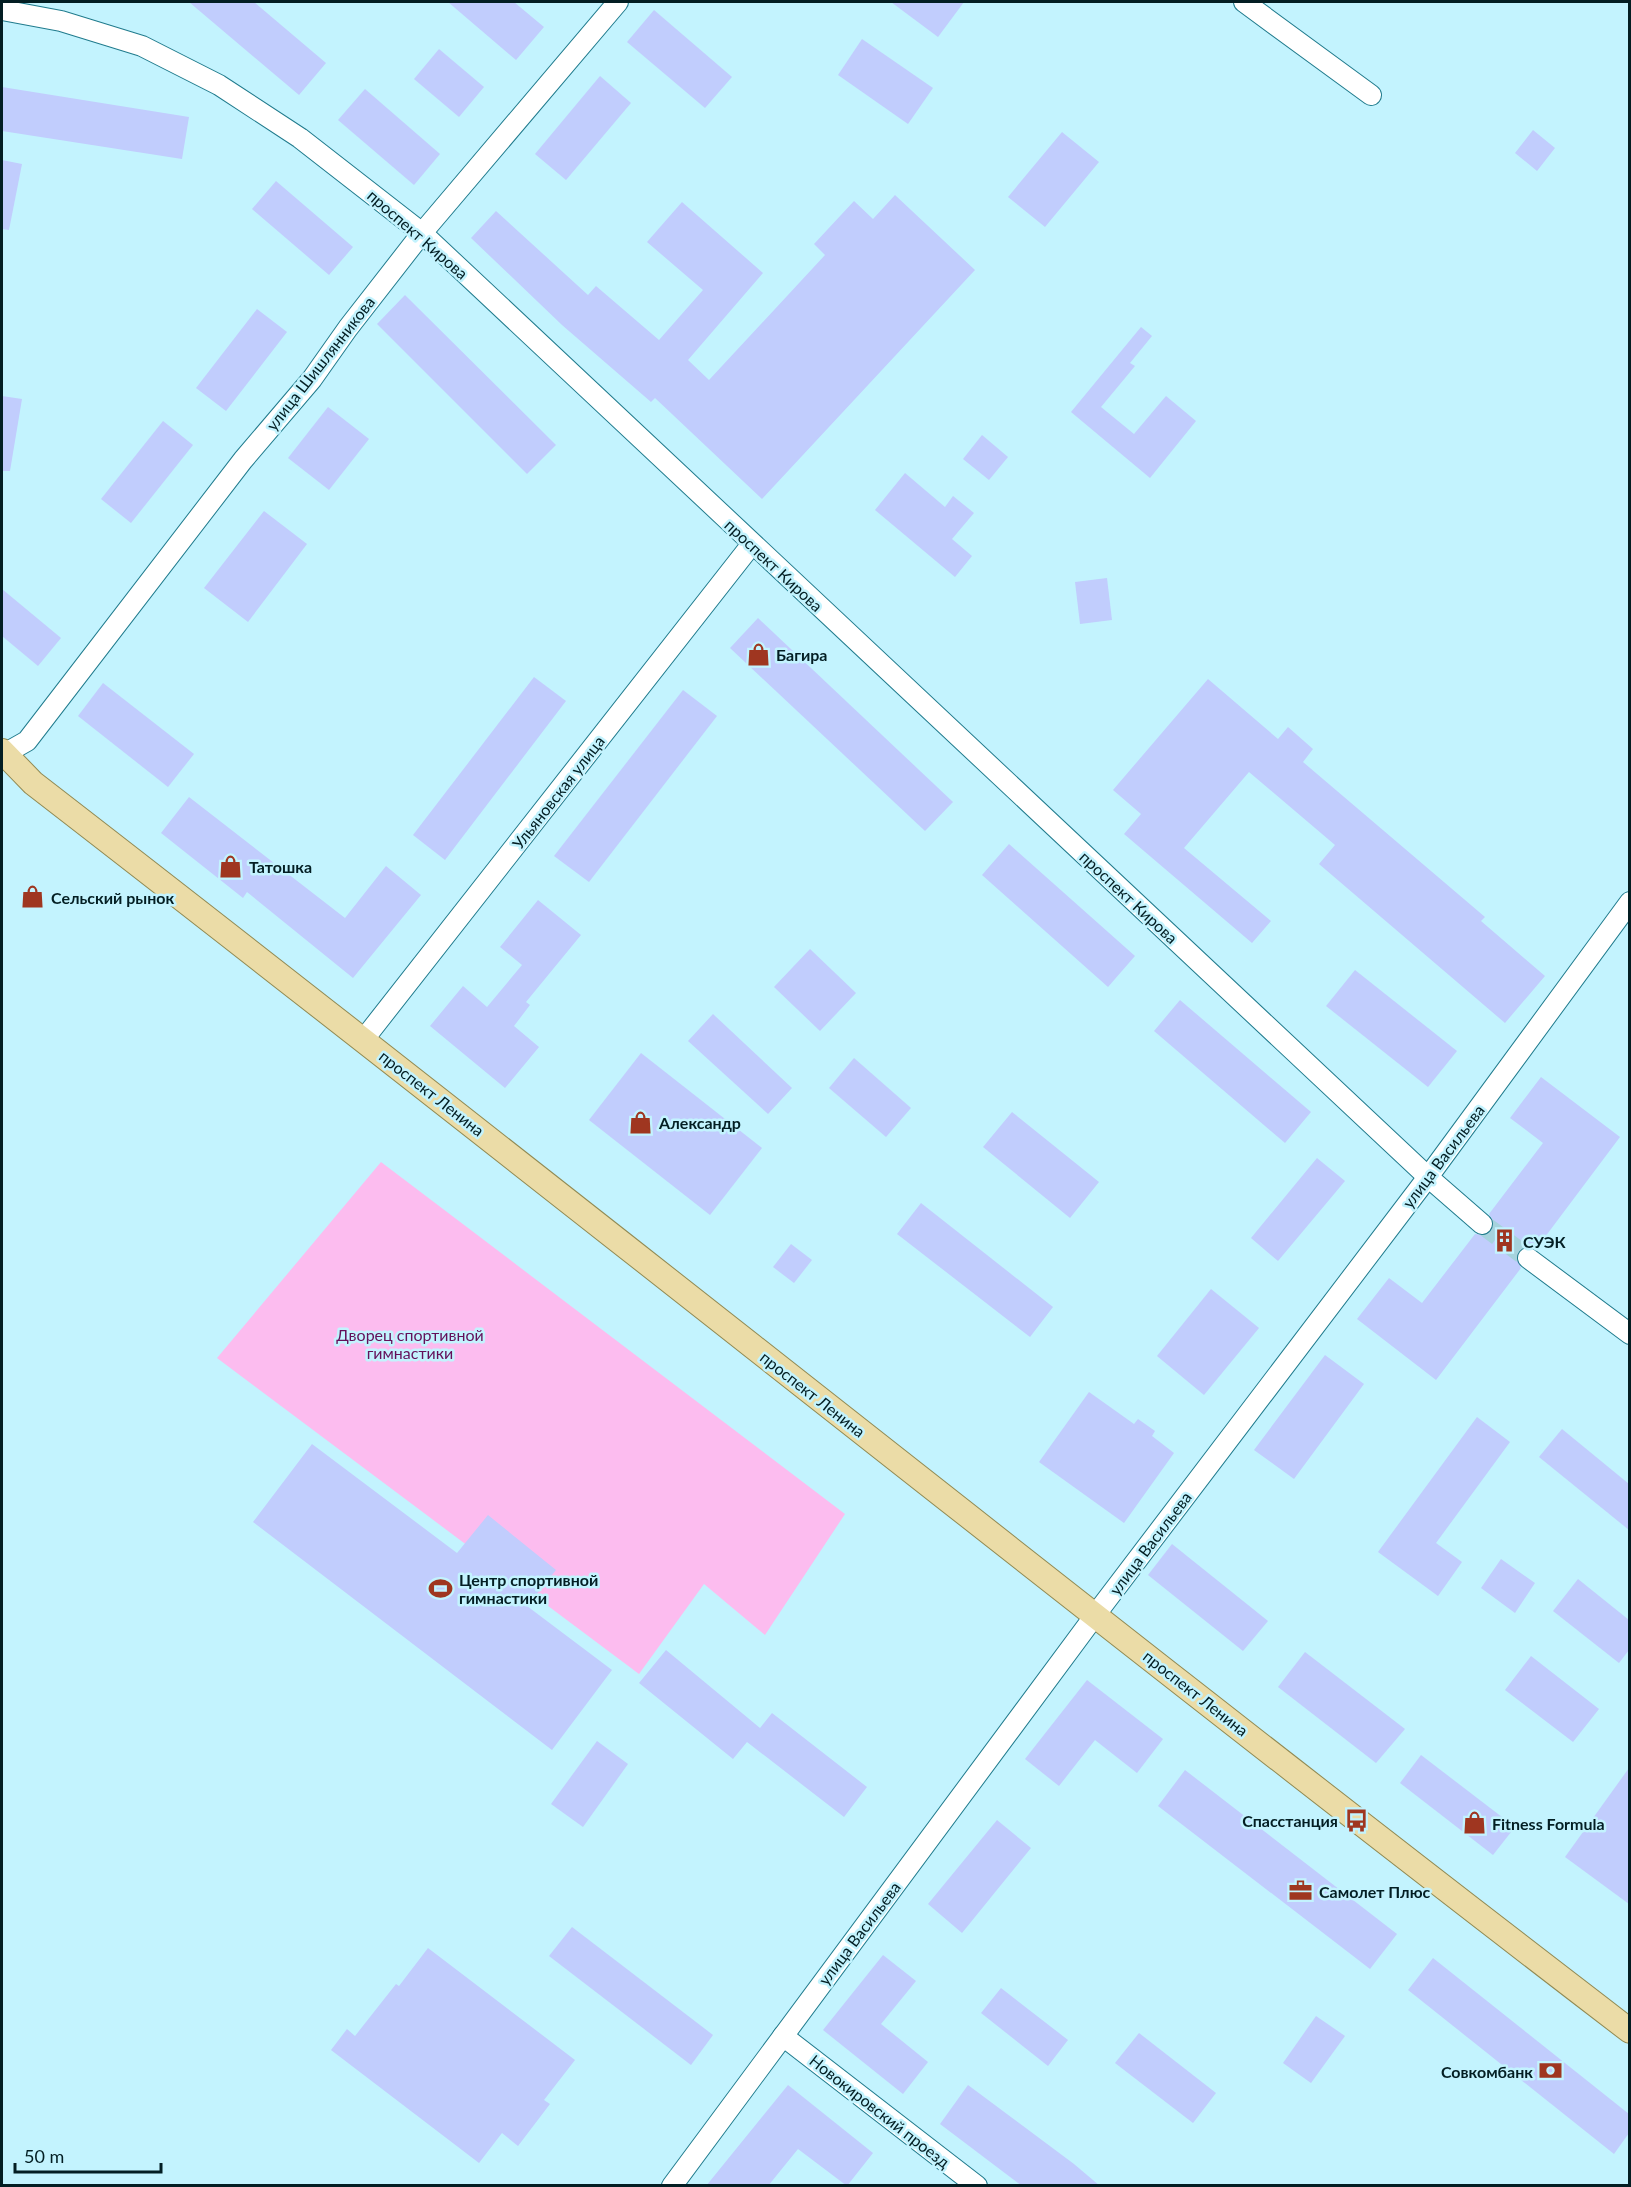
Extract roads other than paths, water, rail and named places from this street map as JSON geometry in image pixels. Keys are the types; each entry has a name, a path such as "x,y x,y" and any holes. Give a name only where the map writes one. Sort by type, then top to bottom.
{"main road":[{"name":"проспект Ленина","path":"3,752 33,783 364,1039 1395,1852 1629,2031"},
{"path":"2,779 33,783"}],"street":[{"name":"улица Шишлянникова","path":"3,752 27,741 243,460 312,379 348,328 422,233 618,2"},
{"path":"1244,2 1371,95"},
{"name":"проспект Кирова","path":"2,10 61,21 142,46 219,85 300,138 422,233 1428,1177 1482,1224"},
{"name":"Ульяновская улица","path":"364,1039 752,544"},
{"name":"улица Васильева","path":"672,2186 1096,1614 1428,1177 1629,902"},
{"path":"1528,1258 1629,1334"},
{"name":"Новокировский проезд","path":"783,2036 977,2186"}],"tunnel":[{"path":"1482,1224 1528,1258"}],"place":[{"name":"Багира","path":"758,654"},
{"name":"Татошка","path":"231,866"},
{"name":"Сельский рынок","path":"33,897"},
{"name":"Александр","path":"641,1122"},
{"name":"СУЭК","path":"1505,1241"},
{"name":"Центр спортивной гимнастики","path":"441,1588"},
{"name":"Спасстанция","path":"1356,1820"},
{"name":"Fitness Formula","path":"1474,1823"},
{"name":"Самолет Плюс","path":"1301,1891"},
{"name":"Совкомбанк","path":"1551,2071"}],"park label":[{"name":"Дворец спортивной гимнастики","path":"410,1343"}]}
